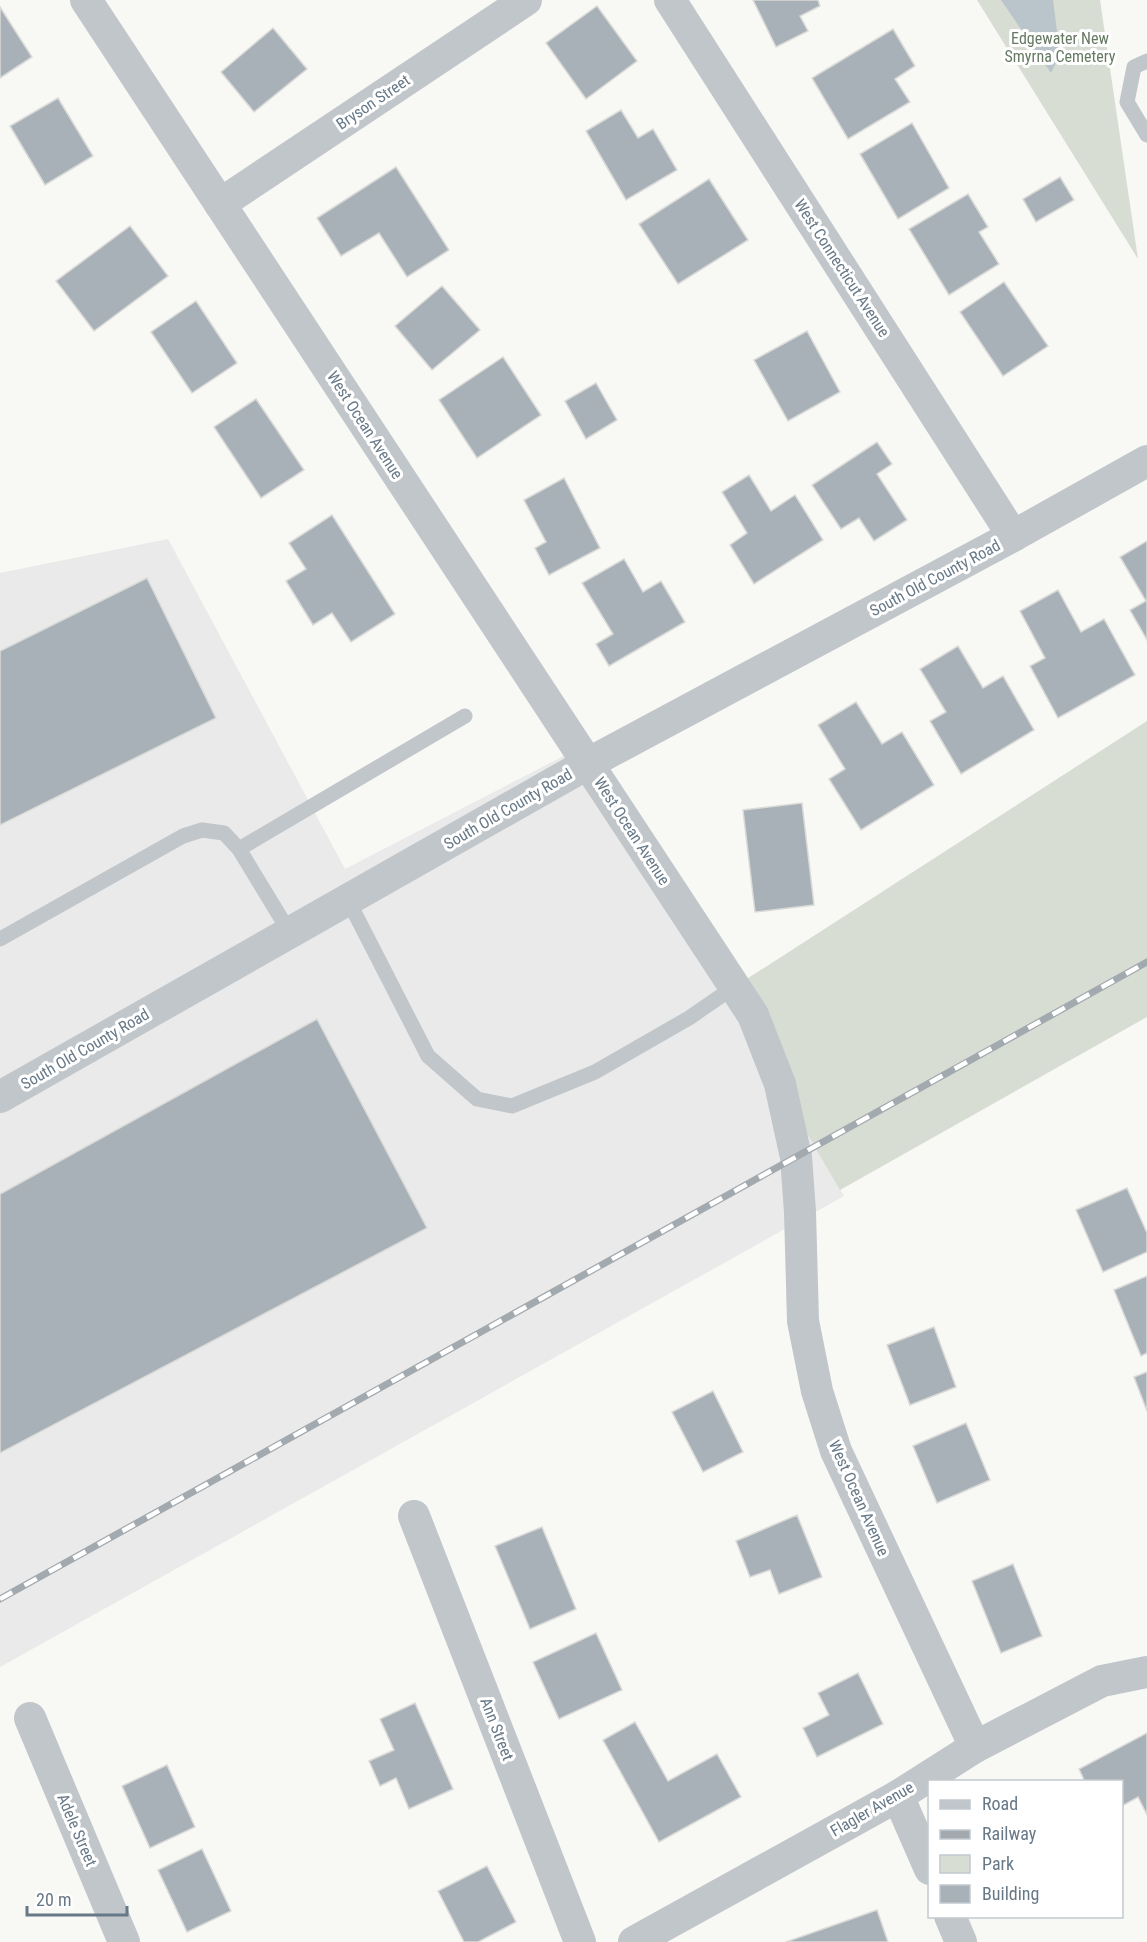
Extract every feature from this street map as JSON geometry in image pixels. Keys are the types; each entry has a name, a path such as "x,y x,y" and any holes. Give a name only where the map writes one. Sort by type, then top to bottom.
{"street":[{"name":"West Ocean Avenue","path":"86,0 753,1014 780,1084 796,1157 803,1321 817,1391 836,1451 975,1747"},
{"name":"Bryson Street","path":"220,204 526,0"},
{"name":"West Connecticut Avenue","path":"670,0 1014,536"},
{"name":"South Old County Road","path":"0,1097 587,764 1014,536 1147,461"},
{"name":"Ann Street","path":"414,1516 580,1942"},
{"name":"Flagler Avenue","path":"634,1942 898,1796 975,1747 1102,1681 1147,1672"},
{"name":"Adele Street","path":"30,1718 124,1942"},
{"path":"898,1796 928,1864"},
{"path":"950,1918 961,1942"}],"lane":[{"path":"1147,61 1134,67 1127,102 1147,135"},
{"path":"238,849 465,716"},
{"path":"0,939 183,836 202,830 224,833 238,849 290,933"},
{"path":"348,900 428,1056 477,1099 512,1106 595,1072 689,1018 734,987"}],"shaded area":[{"path":"1001,0 1053,0 1060,55 1051,73"},
{"path":"168,539 345,869 581,747 844,1196 0,1667 0,573"}],"green space":[{"name":"Edgewater New Smyrna Cemetery","path":"977,0 1100,0 1138,259"},
{"path":"1147,721 1147,1017 840,1190 725,993"}],"building":[{"path":"753,0 818,0 820,6 800,16 808,31 776,47"},
{"path":"597,6 637,61 586,99 546,43"},
{"path":"0,7 32,57 0,78"},
{"path":"273,28 307,69 254,112 221,72"},
{"path":"893,29 915,66 895,79 910,102 848,139 812,78"},
{"path":"58,98 93,156 45,185 10,126"},
{"path":"621,110 638,138 653,129 677,170 626,200 586,131"},
{"path":"912,123 949,188 898,219 860,154"},
{"path":"396,167 449,250 407,277 379,233 341,256 317,218"},
{"path":"1060,177 1074,200 1036,222 1023,199"},
{"path":"709,179 748,240 678,284 639,224"},
{"path":"968,194 988,227 979,232 999,264 949,295 909,229"},
{"path":"130,226 168,276 94,331 56,281"},
{"path":"1004,282 1048,346 1003,376 960,312"},
{"path":"442,286 480,330 432,370 395,326"},
{"path":"196,301 237,363 192,393 151,332"},
{"path":"807,331 840,392 788,421 754,360"},
{"path":"503,357 541,415 477,458 439,400"},
{"path":"596,383 617,420 586,439 565,401"},
{"path":"256,399 304,470 261,498 214,427"},
{"path":"877,442 892,464 877,474 907,520 874,541 859,518 841,529 812,485"},
{"path":"749,475 771,511 795,495 823,540 754,584 730,545 747,533 722,492"},
{"path":"564,478 600,548 549,575 535,548 546,542 524,500"},
{"path":"332,515 395,614 351,642 332,613 313,625 286,581 306,569 289,543"},
{"path":"1147,541 1147,640 1130,610 1146,601 1120,557"},
{"path":"624,559 643,592 661,581 685,622 609,666 596,644 613,634 582,583"},
{"path":"147,578 216,718 0,825 0,651"},
{"path":"1058,590 1081,632 1104,619 1135,675 1058,718 1030,666 1045,658 1020,611"},
{"path":"958,646 983,688 1003,676 1034,730 961,774 930,721 946,712 920,669"},
{"path":"856,702 882,744 902,732 934,785 861,830 829,779 845,769 818,725"},
{"path":"802,803 814,905 755,912 743,810"},
{"path":"317,1019 427,1228 0,1453 0,1194"},
{"path":"1127,1188 1147,1233 1147,1252 1103,1272 1076,1210"},
{"path":"1147,1276 1147,1353 1141,1356 1114,1290"},
{"path":"934,1327 956,1387 910,1405 887,1345"},
{"path":"1147,1372 1147,1411 1134,1377"},
{"path":"713,1391 743,1452 703,1472 672,1412"},
{"path":"966,1423 990,1480 937,1503 913,1446"},
{"path":"797,1515 822,1577 779,1594 770,1570 750,1577 736,1541"},
{"path":"542,1527 576,1609 530,1629 495,1546"},
{"path":"1013,1564 1042,1636 1001,1653 972,1581"},
{"path":"596,1633 622,1690 559,1719 533,1662"},
{"path":"858,1673 883,1724 817,1757 803,1728 829,1715 818,1693"},
{"path":"415,1703 453,1789 409,1809 396,1778 380,1786 369,1761 394,1750 380,1719"},
{"path":"635,1722 668,1781 717,1754 741,1797 659,1842 603,1740"},
{"path":"1147,1733 1147,1815 1138,1797 1123,1805 1123,1780 1084,1780 1079,1769"},
{"path":"167,1765 195,1827 150,1848 122,1786"},
{"path":"202,1849 231,1911 187,1932 158,1870"},
{"path":"487,1866 516,1922 478,1942 464,1942 438,1891"},
{"path":"877,1910 888,1942 786,1942"}],"railway":[{"path":"0,1599 1147,962"}]}
